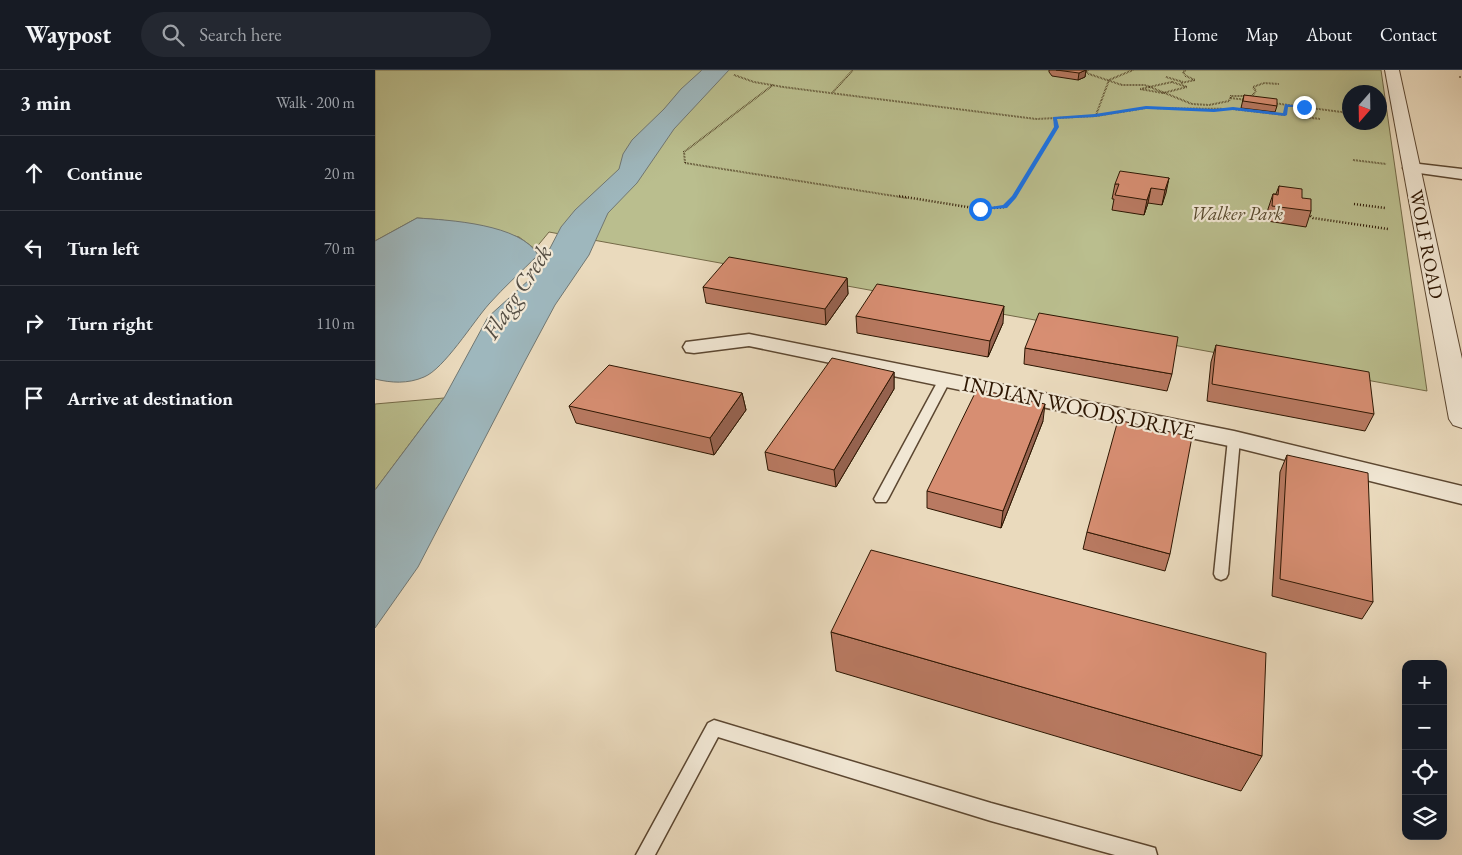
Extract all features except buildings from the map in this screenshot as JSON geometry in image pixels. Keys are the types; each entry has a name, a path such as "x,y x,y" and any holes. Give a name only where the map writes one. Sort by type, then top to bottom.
{"street":[{"name":"WOLF ROAD","path":"1392,70 1411,168 1456,356 1462,419"},
{"path":"1411,168 1462,174"},
{"name":"INDIAN WOODS DRIVE","path":"694,346 749,340 1234,439 1462,495"}],"lane":[{"path":"881,499 945,379"},
{"path":"1221,574 1234,439"},
{"path":"645,855 714,728 991,812 1147,855"}],"path":[{"path":"833,92 853,70"},
{"path":"1088,70 1086,72 1094,78 1109,80 1126,86 1147,86 1172,82 1182,83 1195,80 1186,76 1183,72 1186,70"},
{"path":"1095,116 1109,80 1133,70"},
{"path":"734,75 773,85 979,113 1036,118 1095,116 1146,108 1233,109 1285,115 1286,105"},
{"path":"1166,77 1187,87 1181,90 1161,92 1140,89 1147,86 1161,92 1190,104 1207,106 1229,101 1231,96 1252,96 1255,92 1253,87 1264,83 1279,84"},
{"path":"773,85 684,152 685,163 980,209 1005,207 1015,197 1057,127 1054,118"},
{"path":"1230,98 1249,100"},
{"path":"1267,103 1342,112"},
{"path":"1207,106 1209,110"},
{"path":"1304,107 1304,117 1320,118"},
{"path":"1353,160 1411,168"},
{"path":"1354,204 1385,208"},
{"path":"1304,211 1313,218 1388,229"}],"green space":[{"name":"Walker Park","path":"375,70 1381,70 1383,85 1342,85 1342,130 1387,130 1387,112 1427,391 549,232 535,249 519,237 442,220 417,218 375,241"},
{"path":"444,398 375,490 375,404"}],"water":[{"name":"Flagg Creek","path":"702,70 729,70 674,129 637,183 608,213 589,255 555,305 418,567 375,628 375,490 444,398 488,317 530,279 548,252 561,227 575,210 619,169 623,154 632,140"},
{"path":"417,218 465,222 501,230 516,236 529,245 538,255 489,304 449,355 432,372 424,377 406,382 375,379 375,241"}],"route":[{"path":"980,209 1005,207 1015,197 1057,127 1054,118 1095,116 1146,108 1233,109 1285,115 1286,105 1304,107"}]}
